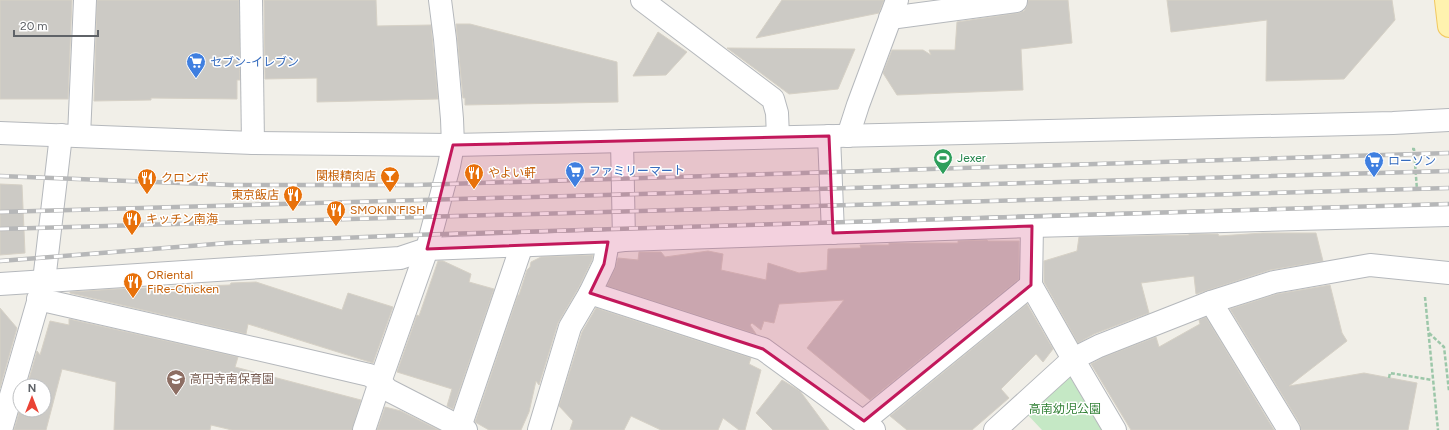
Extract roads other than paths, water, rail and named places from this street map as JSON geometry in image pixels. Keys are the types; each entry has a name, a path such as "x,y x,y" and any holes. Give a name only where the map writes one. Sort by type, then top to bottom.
{"main road":[{"path":"1446,0 1449,26"}],"street":[{"path":"1,430 41,290 70,135 85,0"},
{"path":"251,0 252,143"},
{"path":"364,430 427,249 449,166 453,145 445,39 440,0"},
{"path":"642,0 773,99 777,113 778,137"},
{"path":"833,233 838,136 858,105 894,9 1016,1"},
{"path":"0,133 252,143 453,145 1198,126 1393,123 1449,120"},
{"path":"539,430 570,327 590,293 616,241 622,141"},
{"path":"41,290 400,258 427,249 1032,226 1449,215"},
{"path":"1032,226 1031,285 1115,430"},
{"path":"0,284 41,290 369,375 380,382 388,390 463,429 522,245"},
{"path":"995,430 1073,359 1099,346 1211,302 1274,282 1370,265 1449,273"},
{"path":"590,293 764,348 869,426 1031,285"},
{"path":"1211,302 1289,430"}],"railway":[{"path":"0,176 232,185 416,185 1449,153"},
{"path":"0,212 1449,171"},
{"path":"0,229 1449,188"},
{"path":"0,261 228,243 412,235 1449,204"}],"place":[{"name":"セブン-イレブン","path":"196,79"},
{"name":"Jexer","path":"943,175"},
{"name":"ローソン","path":"1374,178"},
{"name":"ファミリーマート","path":"575,188"},
{"name":"やよい軒","path":"474,190"},
{"name":"関根精肉店","path":"390,193"},
{"name":"クロンボ","path":"147,195"},
{"name":"東京飯店","path":"293,212"},
{"name":"SMOKIN'FISH","path":"336,227"},
{"name":"キッチン南海","path":"132,236"},
{"name":"ORiental FiRe-Chicken","path":"133,299"},
{"name":"高円寺南保育園","path":"176,396"}],"park label":[{"name":"高南幼児公園","path":"1065,409"}]}
